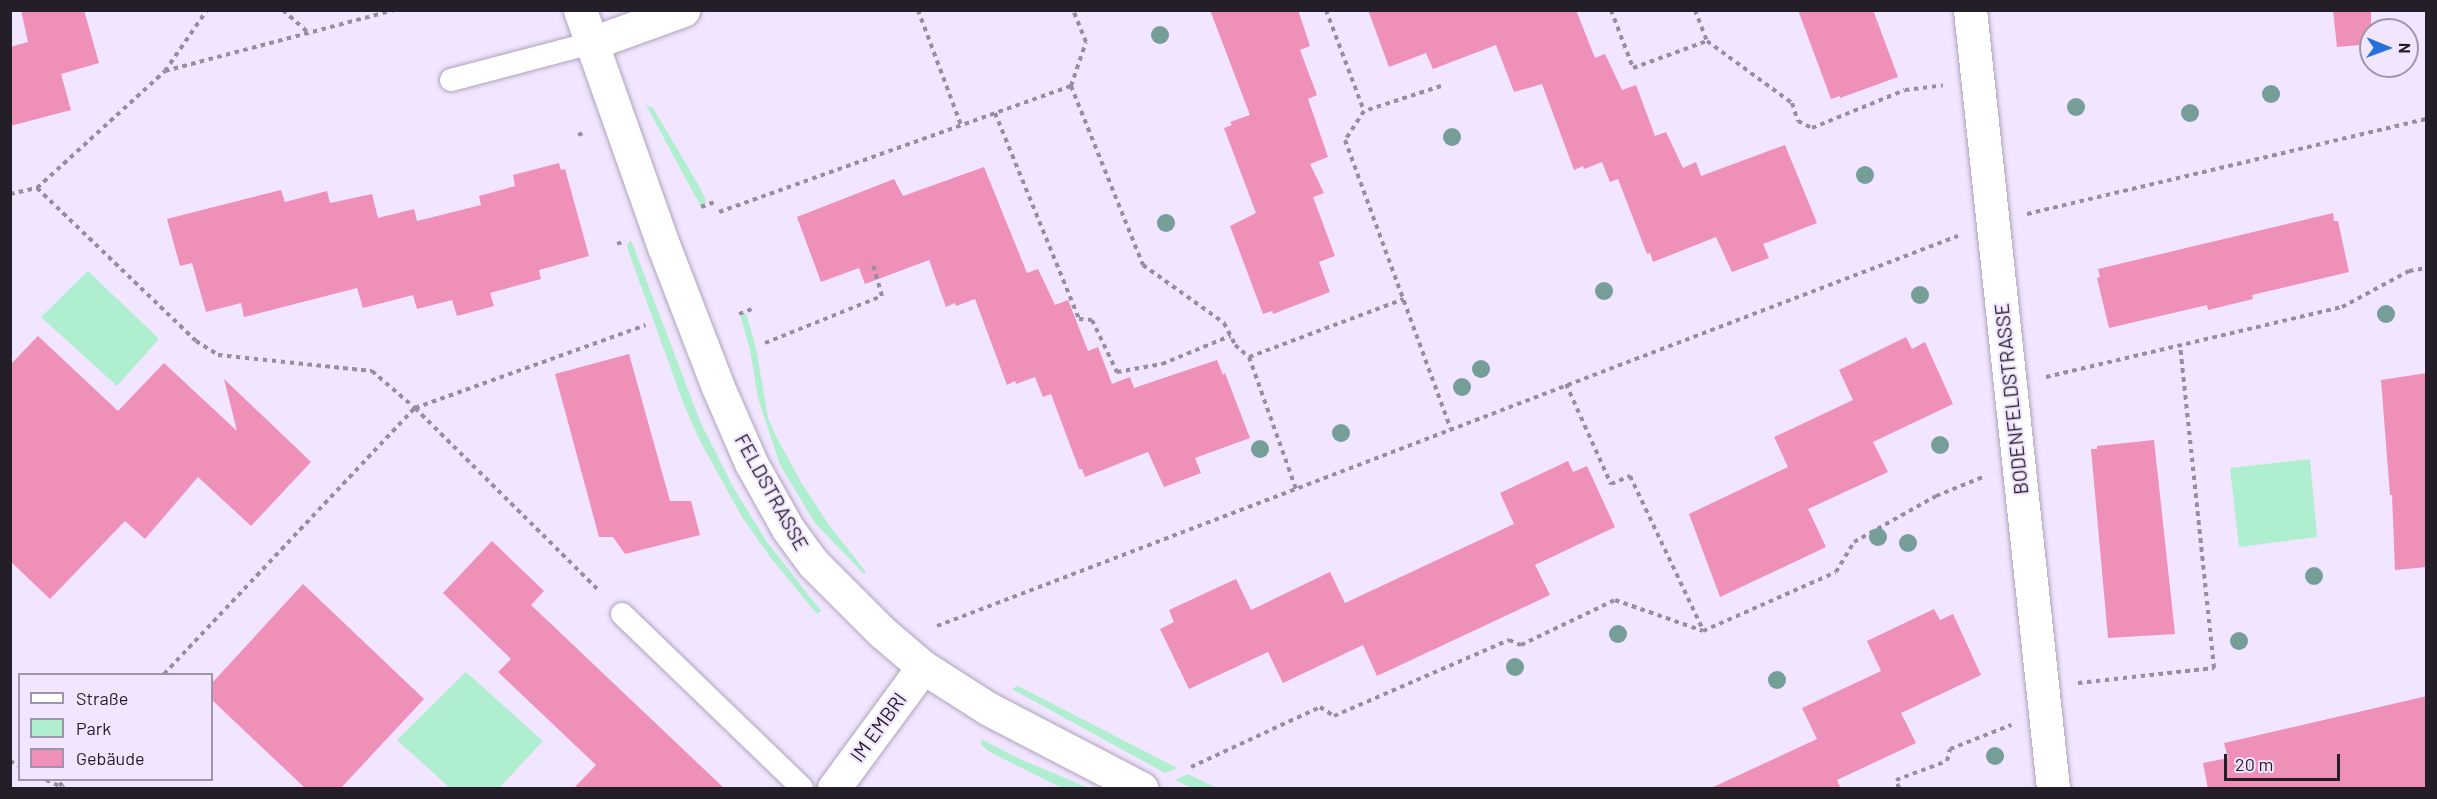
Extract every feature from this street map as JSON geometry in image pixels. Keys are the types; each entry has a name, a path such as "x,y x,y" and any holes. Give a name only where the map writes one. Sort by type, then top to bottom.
{"street":[{"name":"FELDSTRASSE","path":"580,10 664,247 718,387 751,463 788,529 813,563 882,632 923,666 987,708 1141,789"},
{"path":"592,43 682,10"},
{"name":"BODENFELDSTRASSE","path":"1970,10 2053,789"},
{"name":"IM EMBRI","path":"834,789 923,666"}],"lane":[{"path":"451,80 592,43"},
{"path":"622,614 802,789"}],"path":[{"path":"10,194 37,188 165,71 207,10"},
{"path":"283,10 310,34"},
{"path":"165,71 394,10"},
{"path":"918,10 962,125"},
{"path":"1073,10 1086,42 1071,86 1143,265 1224,323 1235,345 1249,357 1296,489"},
{"path":"1326,10 1364,111"},
{"path":"1611,10 1633,68 1707,41"},
{"path":"1695,10 1707,41 1792,103 1798,121 1812,128 1905,90 1978,81"},
{"path":"719,212 1071,86"},
{"path":"1441,86 1364,111 1345,140 1451,429"},
{"path":"995,113 1079,319 1092,320 1117,372 1162,364 1230,336"},
{"path":"938,626 1968,232 1993,229 2030,213 2427,119"},
{"path":"37,188 196,341 218,355 372,371 415,408 622,614"},
{"path":"701,207 714,202"},
{"path":"765,343 882,297 872,261"},
{"path":"2010,385 2342,307 2409,271 2427,268"},
{"path":"1249,357 1404,299"},
{"path":"739,314 752,309"},
{"path":"166,673 415,408 645,325"},
{"path":"1899,789 1896,780 1947,761 1950,749 2043,699 2214,668 2180,345"},
{"path":"1566,384 1611,484 1630,476 1703,631"},
{"path":"1191,767 1320,707 1334,716 1509,640 1521,645 1616,600 1703,631 1836,572 1854,542 1936,496 1991,474 2018,458"}],"green space":[{"path":"646,105 653,108 699,186 706,200 704,205 700,205"},
{"path":"631,240 700,421 733,487 767,542 821,611 817,614 770,557 742,517 700,441 684,405 628,250 627,245"},
{"path":"88,271 159,339 117,386 41,317"},
{"path":"746,313 756,348 768,418 776,436 802,484 829,525 866,572 864,574 815,523 780,465 758,398 750,350 740,314"},
{"path":"2310,459 2317,537 2239,547 2230,468"},
{"path":"466,672 543,741 499,788 450,788 397,740"},
{"path":"1017,686 1177,768 1165,773 1012,689"},
{"path":"981,739 1020,759 1089,788 1062,788 988,751 981,744"},
{"path":"1188,774 1217,788 1192,788 1175,780"}],"building":[{"path":"21,10 84,10 99,63 61,74 71,110 10,126 10,47 28,42"},
{"path":"1210,10 1298,10 1310,46 1300,50 1317,95 1308,99 1328,157 1310,164 1324,193 1313,197 1335,256 1319,262 1330,292 1273,314 1272,311 1263,314 1230,226 1256,213 1224,128 1232,125 1230,122 1250,115"},
{"path":"1368,10 1576,10 1595,58 1605,54 1622,90 1636,85 1655,136 1666,132 1683,168 1696,162 1701,176 1785,145 1817,223 1763,244 1769,258 1732,272 1716,237 1653,262 1650,253 1647,254 1618,179 1610,182 1602,162 1574,170 1542,84 1514,92 1496,45 1433,69 1426,53 1389,67"},
{"path":"1798,10 1873,10 1898,77 1840,98 1840,96 1831,99"},
{"path":"2333,10 2371,10 2371,18 2359,18 2359,45 2337,47"},
{"path":"559,163 561,170 565,169 589,256 539,270 541,279 490,293 494,306 457,316 452,300 417,309 413,295 363,308 357,288 244,317 241,303 206,312 192,263 180,266 167,219 281,190 285,202 327,191 330,203 372,194 378,218 414,209 417,221 481,205 479,196 515,186 513,175"},
{"path":"984,167 1027,273 1038,269 1055,305 1068,300 1088,351 1098,347 1112,384 1130,377 1134,388 1217,360 1223,375 1225,373 1250,438 1195,458 1201,473 1164,487 1148,452 1085,477 1082,469 1079,469 1051,394 1043,397 1035,377 1007,385 975,299 946,307 929,260 865,284 859,268 821,282 797,217 894,179 903,196"},
{"path":"2333,213 2334,221 2338,221 2349,272 2252,295 2253,299 2208,310 2207,305 2109,328 2097,278 2100,277 2098,269"},
{"path":"38,336 118,411 164,363 237,431 224,379 311,462 251,526 198,477 145,539 125,521 50,599 10,561 10,365"},
{"path":"1906,337 1912,349 1925,342 1953,404 1873,442 1888,472 1808,509 1826,547 1720,597 1689,514 1788,467 1774,437 1853,400 1839,370"},
{"path":"629,354 670,501 691,501 700,535 625,554 613,537 599,537 555,374"},
{"path":"2427,373 2427,567 2395,570 2392,495 2390,495 2381,380"},
{"path":"2154,440 2175,634 2108,638 2091,449 2097,449 2097,446"},
{"path":"1568,461 1573,472 1587,466 1615,527 1535,565 1550,595 1377,676 1363,645 1283,683 1268,652 1189,689 1160,629 1174,622 1169,610 1236,579 1251,610 1330,572 1345,603 1514,524 1500,493"},
{"path":"492,541 544,591 531,605 725,789 573,789 596,765 498,672 511,659 443,593"},
{"path":"303,584 424,699 340,789 306,789 213,701 213,682"},
{"path":"1934,609 1940,620 1953,614 1981,675 1901,713 1916,743 1837,780 1841,789 1709,789 1817,739 1802,708 1881,671 1867,641"},
{"path":"2427,696 2427,789 2208,789 2203,763 2228,758 2224,743"}]}
